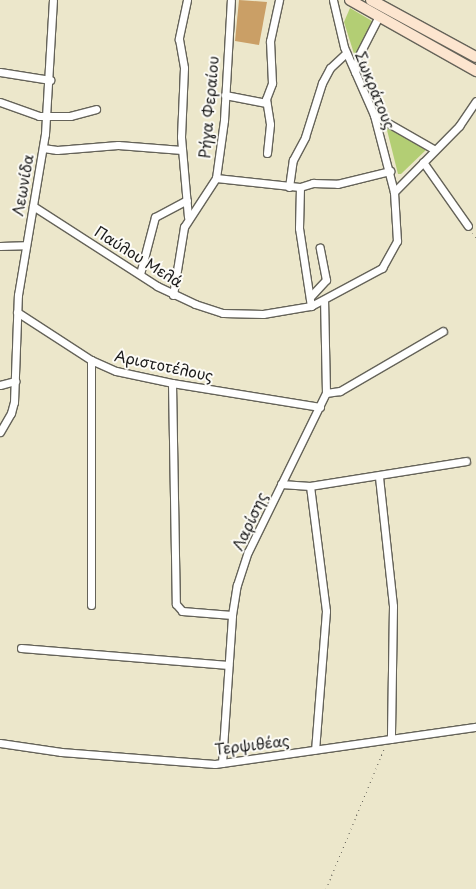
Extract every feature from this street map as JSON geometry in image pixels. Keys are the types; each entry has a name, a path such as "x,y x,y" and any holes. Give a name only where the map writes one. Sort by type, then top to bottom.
{"street":[{"name":"Λεωνίδα","path":"0,432 12,413 17,312 25,245 47,116 53,0"},
{"path":"187,0 179,39 184,68 182,150 188,217"},
{"name":"Ρήγα Φεραίου","path":"174,295 180,246 188,217 216,178 225,95 231,0"},
{"path":"267,153 271,132 266,103 272,83 271,35 279,0"},
{"name":"Σωκράτους","path":"324,301 360,282 388,261 397,241 394,192 390,171 374,115 346,53 333,0"},
{"path":"350,0 378,18 476,71"},
{"path":"370,0 476,57"},
{"path":"354,73 358,57 378,18"},
{"path":"290,186 294,160 305,137 322,83 330,68 346,53"},
{"path":"0,72 50,80"},
{"path":"225,95 266,103"},
{"path":"394,192 459,126 476,101"},
{"path":"0,102 29,114 47,116 70,116 96,109"},
{"path":"374,115 434,150"},
{"path":"43,148 57,150 118,144 182,150"},
{"path":"423,162 468,226"},
{"path":"216,178 300,187 313,183 337,184 390,171"},
{"path":"300,187 299,228 311,296 311,306"},
{"path":"140,274 155,217 187,200"},
{"name":"Παύλου Μελά","path":"32,206 174,295 223,313 244,315 284,312 324,301"},
{"path":"0,246 25,245"},
{"path":"311,296 326,280 320,248"},
{"name":"Λαρίσης","path":"222,763 232,615 248,552 326,393 324,301"},
{"name":"Αριστοτέλους","path":"17,312 91,360 126,374 320,407"},
{"path":"326,393 340,391 444,331"},
{"path":"91,360 91,605"},
{"path":"0,385 15,380"},
{"path":"172,383 176,604 182,611 232,615"},
{"path":"281,484 310,486 379,477 466,461"},
{"path":"379,477 393,606 390,740"},
{"path":"310,486 326,611 315,750"},
{"path":"21,648 228,665"},
{"name":"Τερψιθέας","path":"0,743 61,752 222,763 476,727"}],"path":[{"path":"326,889 390,740"}],"green space":[{"path":"350,8 372,21 355,57 344,22"},
{"path":"385,122 427,149 401,174 398,174"}],"building":[{"path":"239,0 267,2 259,45 235,41"}]}
